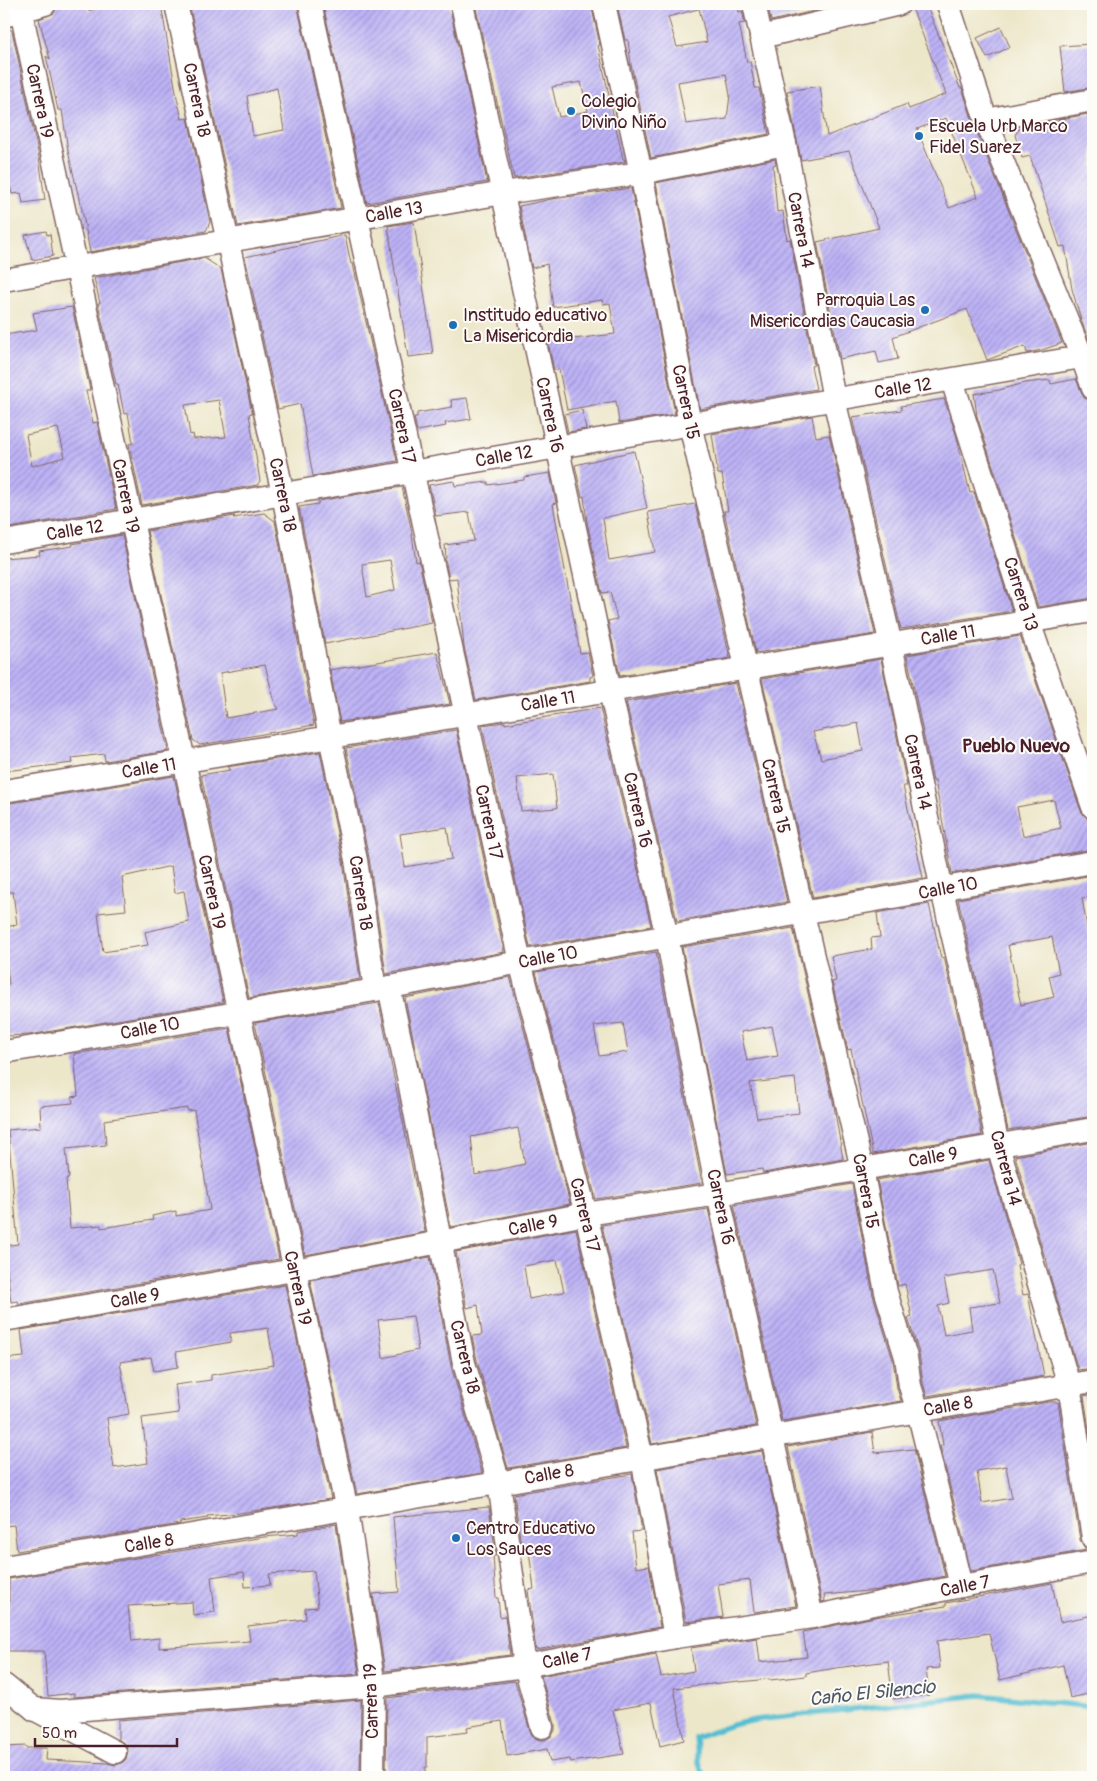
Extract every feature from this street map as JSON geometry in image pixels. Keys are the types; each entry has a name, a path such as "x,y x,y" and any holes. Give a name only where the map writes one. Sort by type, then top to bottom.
{"street":[{"path":"12,14 45,4"},
{"name":"Carrera 18","path":"176,4 283,494 330,737 382,989 409,1081 464,1363 499,1483 526,1666 542,1727"},
{"name":"Carrera 17","path":"310,4 520,962 586,1214 642,1458 675,1638"},
{"name":"Carrera 16","path":"462,4 610,691 667,937 718,1194 812,1617"},
{"name":"Carrera 15","path":"604,4 641,173 690,424 862,1169 886,1292 906,1357 910,1386 918,1411 961,1586"},
{"name":"Carrera 14","path":"754,4 785,144 834,399 892,645 942,890 972,1018 998,1146 1069,1385 1093,1538"},
{"path":"761,37 899,4"},
{"path":"948,4 986,120 1088,356 1093,388"},
{"name":"Carrera 19","path":"12,14 77,268 347,1510 374,1686 373,1777"},
{"path":"986,120 1093,100"},
{"name":"Calle 13","path":"4,280 503,193 641,173 785,144"},
{"name":"Calle 12","path":"4,542 1088,356"},
{"name":"Carrera 13","path":"952,380 1029,622 1093,807"},
{"name":"Calle 11","path":"4,791 1093,612"},
{"name":"Calle 10","path":"4,1052 382,989 520,962 942,890 1093,862"},
{"name":"Calle 9","path":"4,1320 294,1270 586,1214 718,1194 1093,1129"},
{"name":"Calle 8","path":"4,1567 347,1510 1093,1381"},
{"name":"Calle 7","path":"34,1709 60,1711 374,1686 526,1666 675,1638 812,1617 961,1586 1093,1562"},
{"path":"4,1686 34,1709 115,1752"}],"building":[{"path":"58,4 87,4 88,11 114,4 161,4 177,98 182,119 188,118 210,222 206,231 90,252 79,194 68,151 62,110 58,110 46,56 50,59 39,19 54,13"},
{"path":"189,4 297,4 341,208 238,226","holes":["277,88 284,130 253,136 247,96"]},
{"path":"323,4 449,4 487,182 367,203"},
{"path":"475,4 591,4 600,45 598,45 625,162 514,178","holes":["581,82 588,111 559,117 552,87"]},
{"path":"617,4 697,4 698,9 668,17 677,47 707,42 698,4 737,4 739,12 742,11 745,23 739,24 747,62 750,61 755,88 759,88 769,134 651,158 631,64 628,40 625,40","holes":["726,74 730,95 727,119 686,124 678,82"]},
{"path":"817,4 818,10 771,21 768,5"},
{"path":"912,4 926,4 960,88 962,88 974,125 1062,343 1027,353 1025,346 987,360 967,309 893,337 898,359 879,363 876,351 840,359 817,242 879,228 849,151 801,160 787,91 820,86 827,136 907,104 909,109 946,94","holes":["946,118 978,197 949,208 917,129"]},
{"path":"1001,27 1010,47 987,58 977,38"},
{"path":"9,28 12,31 39,157 45,200 23,203 21,193 12,194 9,182 4,182 4,29"},
{"path":"1093,44 1093,87 1065,92 1060,46"},
{"path":"1093,113 1093,342 1090,342 1072,289 1065,246 1060,247 1030,156 1022,158 1015,135 1020,127"},
{"path":"775,159 776,164 773,165 777,212 783,211 787,240 790,239 814,365 811,366 816,389 700,409 656,183"},
{"path":"631,188 675,414 619,423 616,401 567,410 559,369 554,370 548,342 615,334 610,303 603,304 602,300 553,307 547,264 532,268 519,206 552,199"},
{"path":"414,222 433,354 408,357 388,226"},
{"path":"46,231 47,235 50,234 53,256 32,260 25,235"},
{"path":"345,235 397,461 313,476 300,404 278,409 245,257"},
{"path":"204,258 221,269 252,413 249,414 260,481 257,485 142,505 129,444 133,443 128,413 124,414 118,384 116,384 94,278","holes":["219,400 226,437 194,439 193,434 190,435 185,405"]},
{"path":"72,307 90,390 86,391 93,423 97,422 116,509 4,529 4,335 37,330 33,313","holes":["58,428 65,457 32,466 26,435"]},
{"path":"1076,379 1084,398 1093,401 1093,598 1038,607 977,416 974,394 1025,383 1050,380 1051,384"},
{"path":"467,398 471,419 445,423 446,426 417,431 414,417 417,417 417,413 452,407 451,400"},
{"path":"944,399 956,434 970,493 974,492 1012,611 901,629 852,417 902,410 901,406"},
{"path":"582,410 586,429 568,432 564,414"},
{"path":"812,416 816,437 829,435 875,634 756,653 724,511 728,511 722,474 718,474 712,434"},
{"path":"634,451 647,508 603,518 609,560 655,552 648,512 695,504 730,658 620,676 608,621 617,619 610,592 602,593 587,522 584,496 582,497 575,465"},
{"path":"550,473 556,503 553,504 580,653 588,652 593,676 590,677 590,681 476,700 464,647 457,578 449,579 445,558 445,545 474,541 469,512 436,516 429,485 454,481 455,486 488,482 488,485 524,480 524,477"},
{"path":"402,487 416,562 419,561 432,623 325,644 299,507 318,504 318,501","holes":["390,560 395,590 367,597 362,564"]},
{"path":"264,513 275,521 314,725 200,745 193,740 147,531 235,516 233,518","holes":["265,665 275,703 279,709 226,718 220,673"]},
{"path":"122,535 168,751 105,761 104,754 72,758 73,763 5,771 4,558 40,555 39,551 73,546 72,544"},
{"path":"1020,636 1081,811 1087,818 1093,837 1093,849 952,873 935,781 933,781 907,655","holes":["1054,800 1061,828 1023,836 1017,807"]},
{"path":"437,652 450,704 340,722 330,670"},
{"path":"881,659 907,786 903,786 923,878 813,898 762,679","holes":["858,723 863,751 821,759 813,732"]},
{"path":"736,683 787,902 677,921 626,702"},
{"path":"600,708 651,926 530,947 482,725 505,722 505,724","holes":["553,774 557,808 521,811 517,778"]},
{"path":"456,730 504,952 386,974 369,858 346,748","holes":["447,827 452,859 405,867 400,834"]},
{"path":"320,752 343,862 360,979 249,998 201,775 230,770 227,767"},
{"path":"174,776 223,1002 29,1035 6,1036 4,985 9,984 4,927 17,925 13,892 4,892 4,865 8,865 4,832 9,831 5,804","holes":["171,866 175,893 184,891 189,922 145,932 148,945 103,952 98,913 126,910 122,877"]},
{"path":"1093,875 1093,896 1082,898 1088,933 1093,931 1093,1116 1008,1130 985,1015 958,899","holes":["1052,937 1059,973 1049,976 1054,997 1021,1005 1008,945"]},
{"path":"929,904 941,958 944,957 959,1021 982,1135 873,1154 851,1049 848,1050 832,982 836,981 831,956 872,949 871,938 880,937 877,913"},
{"path":"793,928 834,1106 843,1159 763,1173 762,1169 727,1174 682,947","holes":["772,1026 778,1056 747,1061 741,1032","795,1078 799,1113 757,1118 750,1083"]},
{"path":"656,952 702,1183 596,1199 536,972","holes":["623,1023 628,1052 599,1056 594,1026"]},
{"path":"510,977 570,1204 451,1227 405,998","holes":["518,1128 525,1164 475,1175 471,1137"]},
{"path":"379,1003 425,1232 305,1255 255,1023"},
{"path":"229,1028 279,1259 19,1304 18,1301 11,1302 4,1246 18,1244 8,1130 41,1127 40,1106 73,1103 72,1097 78,1096 74,1054","holes":["187,1108 188,1111 194,1110 210,1210 176,1216 176,1211 152,1216 153,1220 101,1228 101,1225 70,1228 66,1179 69,1178 66,1149 106,1145 104,1120"]},
{"path":"1093,1142 1093,1368 1078,1370 1015,1156"},
{"path":"989,1160 1019,1264 1017,1265 1023,1295 1028,1294 1044,1376 927,1396 923,1383 919,1353 908,1318 912,1317 905,1284 898,1286 877,1180","holes":["993,1270 1000,1303 969,1307 972,1330 944,1335 938,1306 949,1303 944,1278"]},
{"path":"852,1184 873,1295 893,1360 901,1401 782,1421 734,1205"},
{"path":"708,1209 756,1426 652,1444 602,1225"},
{"path":"576,1229 626,1448 508,1468 472,1336 482,1335 478,1305 467,1308 456,1252","holes":["557,1260 564,1292 529,1299 524,1266"]},
{"path":"430,1257 451,1366 482,1473 357,1494 310,1280","holes":["413,1316 418,1350 383,1358 378,1320"]},
{"path":"285,1285 331,1499 240,1513 207,1516 208,1518 180,1522 180,1524 17,1551 14,1525 4,1526 4,1359 24,1357 21,1330","holes":["268,1328 274,1365 211,1375 211,1380 175,1385 179,1413 142,1418 148,1463 114,1468 107,1418 129,1414 120,1362 151,1357 154,1371 178,1367 176,1352 231,1342 230,1333"]},
{"path":"1093,1394 1093,1455 1084,1396"},
{"path":"1058,1402 1080,1540 1086,1550 971,1571 940,1446 943,1445 939,1421","holes":["1006,1466 1012,1498 982,1503 977,1471"]},
{"path":"872,1432 875,1453 914,1449 945,1576 879,1590 824,1595 825,1601 822,1602 788,1447"},
{"path":"762,1451 796,1606 754,1612 750,1580 718,1584 723,1617 686,1622 657,1469"},
{"path":"632,1474 642,1531 632,1532 636,1568 649,1566 660,1627 536,1650 528,1590 534,1589 529,1551 522,1552 514,1494"},
{"path":"489,1507 496,1556 493,1556 496,1598 498,1598 500,1617 505,1616 510,1655 385,1671 373,1594 399,1592 393,1517"},
{"path":"336,1524 359,1674 74,1697 74,1693 48,1696 44,1651 4,1651 4,1610 9,1610 9,1579 264,1537 298,1534 298,1531","holes":["314,1571 318,1607 305,1608 306,1619 248,1626 250,1641 159,1648 159,1638 132,1641 128,1606 192,1602 193,1615 215,1612 211,1577 244,1572 245,1587 270,1585 269,1574"]},
{"path":"1052,1583 1060,1622 1093,1615 1093,1693 1070,1698 1063,1665 1000,1680 989,1633 937,1641 940,1668 926,1669 929,1695 893,1699 888,1661 806,1673 806,1676 674,1688 684,1740 660,1746 651,1703 613,1710 624,1754 571,1762 570,1759 550,1762 547,1749 507,1756 502,1721 467,1727 468,1732 427,1737 425,1777 386,1777 387,1698 515,1681 533,1737 545,1740 552,1736 555,1724 541,1676 656,1654 661,1677 694,1671 691,1648 757,1638 760,1662 807,1657 803,1632 875,1617 946,1606 946,1603"},
{"path":"361,1700 360,1777 4,1776 4,1747 26,1746 26,1748 47,1748 46,1760 115,1765 122,1763 126,1759 128,1751 126,1745 118,1739 118,1720"}],"waterway":[{"name":"Caño El Silencio","path":"704,1777 698,1759 696,1738 732,1725 755,1720 979,1695 1093,1707"}],"place":[{"name":"Colegio Divino Niño","path":"571,111"},
{"name":"Escuela Urb Marco Fidel Suarez","path":"919,136"},
{"name":"Parroquia Las Misericordias Caucasia","path":"925,310"},
{"name":"Institudo educativo La Misericordia","path":"453,325"},
{"name":"Centro Educativo Los Sauces","path":"456,1538"}],"district":[{"name":"Pueblo Nuevo","path":"1016,745"}]}
